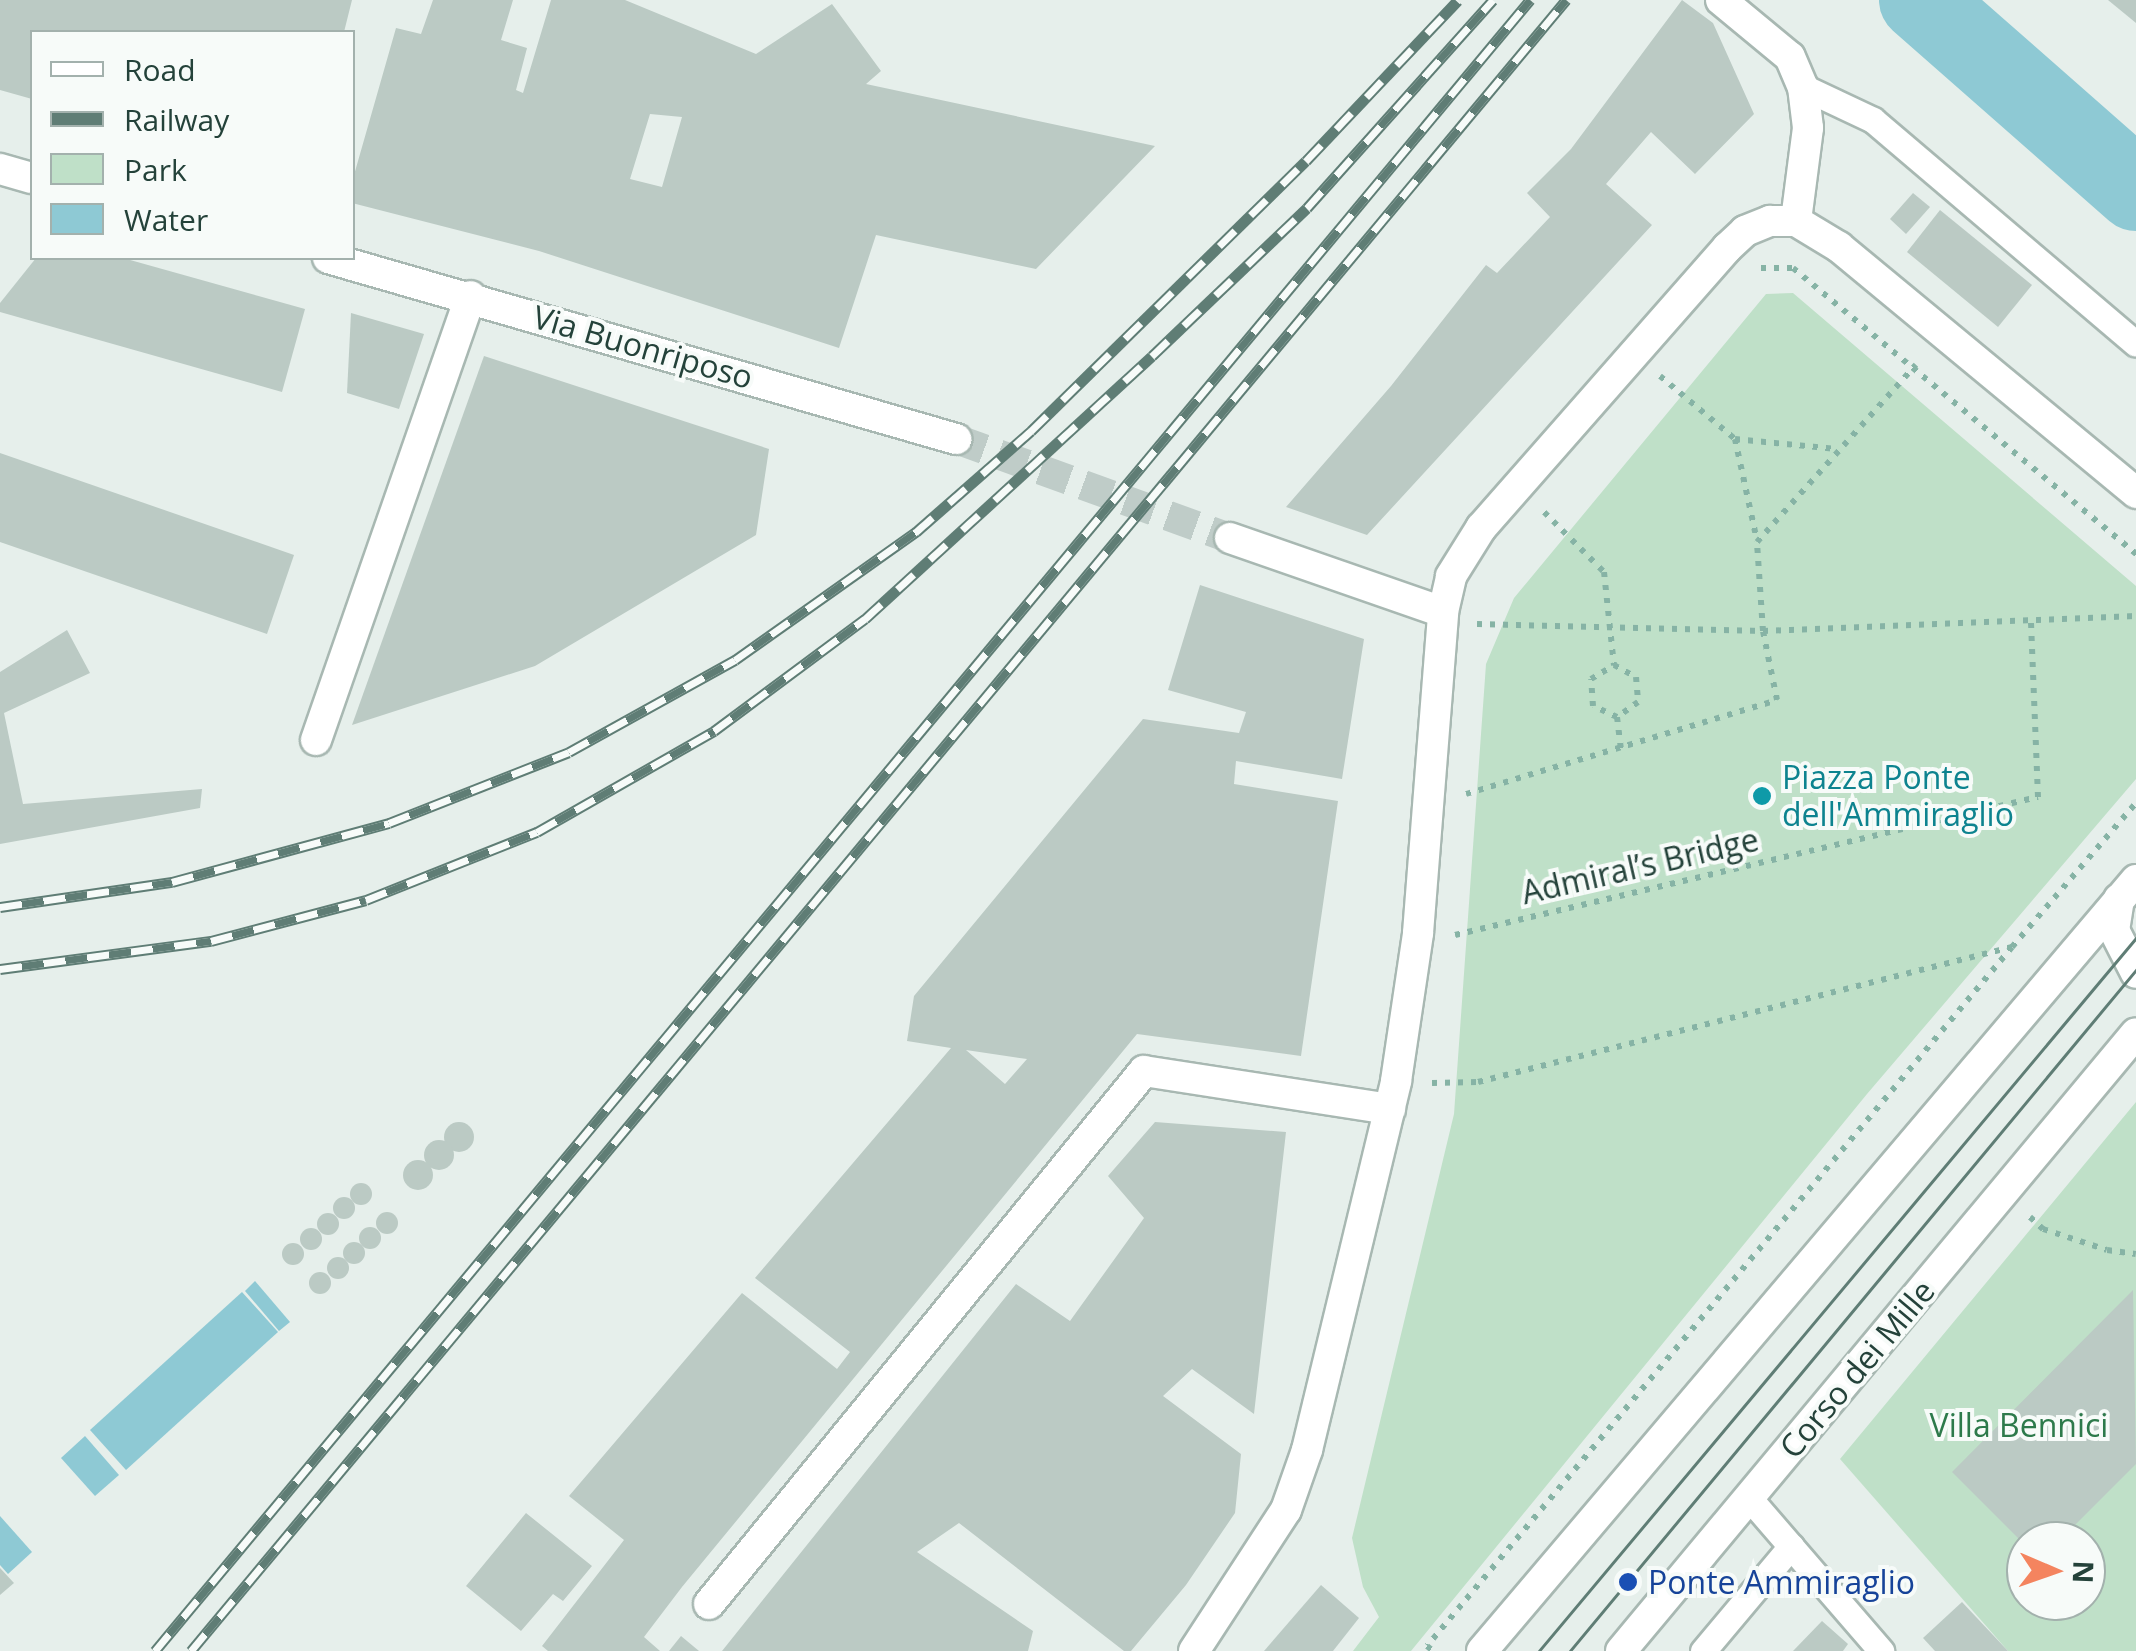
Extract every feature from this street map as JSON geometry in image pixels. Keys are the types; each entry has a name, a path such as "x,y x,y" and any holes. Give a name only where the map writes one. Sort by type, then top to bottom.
{"street":[{"path":"1720,0 1790,57 1804,87 1808,128 1796,221"},
{"path":"0,169 30,177"},
{"path":"1194,1651 1286,1510 1308,1450 1390,1109 1418,933 1442,612 1451,576 1464,551 1746,230 1770,221 1796,221 1840,247 2136,493"},
{"name":"Via Buonriposo","path":"335,260 956,439"},
{"path":"316,740 470,296"},
{"path":"1230,538 1442,612"},
{"path":"2128,889 2114,930 2136,974"},
{"path":"1482,1651 2128,889"},
{"name":"Corso dei Mille","path":"1621,1651 2136,1033"},
{"path":"709,1604 1144,1070 1390,1109"}],"lane":[{"path":"1804,87 1872,120 2136,344"},
{"path":"1750,1498 1881,1651"},
{"path":"1703,1651 1791,1546"}],"path":[{"path":"1750,272 1764,266 1792,268 2136,554"},
{"path":"1757,542 1837,449 1944,336"},
{"path":"1634,354 1735,439 1837,449"},
{"path":"1648,392 1674,362"},
{"path":"1428,804 1621,751 1778,700 1763,631 1757,542 1735,439"},
{"path":"1517,487 1604,572 1614,665"},
{"path":"1531,527 1557,497"},
{"path":"1469,641 1471,622 1486,627 1763,631 2136,616"},
{"name":"Admiral’s Bridge","path":"1465,933 2038,797 2031,620"},
{"path":"1614,665 1636,677 1638,702 1617,717"},
{"path":"1614,665 1592,679 1593,706 1617,717"},
{"path":"1617,717 1621,751"},
{"path":"1433,1651 1427,1646 2136,804"},
{"path":"1448,936 1450,919"},
{"path":"1432,1064 1430,1083 1478,1082 2012,947"},
{"path":"2003,1192 2043,1229 2107,1250 2136,1254"}],"green space":[{"path":"1793,293 2136,586 2136,779 1867,1094 1411,1651 1353,1651 1379,1617 1363,1587 1352,1538 1454,1114 1486,664 1514,598 1766,294"},
{"name":"Villa Bennici","path":"2136,1102 2136,1651 2008,1651 1840,1459"}],"water":[{"path":"255,1281 290,1322 279,1331 245,1291"},
{"path":"242,1292 278,1332 126,1470 90,1430"},
{"path":"85,1436 119,1475 95,1496 61,1458"},
{"path":"0,1516 32,1552 8,1574 0,1565"}],"building":[{"path":"0,0 352,0 344,30 30,30 30,98 0,90"},
{"path":"433,0 513,0 501,40 527,48 516,90 523,93 551,0 625,0 756,54 832,4 881,71 866,84 1155,146 1036,269 876,235 839,348 539,251 355,204 355,172 396,28 421,34","holes":["650,114 682,117 662,187 630,179"]},
{"path":"1682,0 1713,23 1754,114 1695,174 1651,132 1606,184 1652,225 1367,535 1286,507 1391,386 1486,265 1497,273 1550,217 1527,193 1571,149"},
{"path":"2108,0 2136,0 2136,23"},
{"path":"1913,193 1930,207 1906,234 1890,219"},
{"path":"1940,210 2032,285 1998,327 1907,252"},
{"path":"34,260 130,260 305,309 282,392 0,312 0,303"},
{"path":"351,313 424,334 399,409 347,393"},
{"path":"484,356 769,449 756,535 535,666 352,725"},
{"path":"0,453 294,555 267,634 0,542"},
{"path":"1200,585 1364,639 1342,779 1236,761 1234,784 1338,801 1301,1056 1137,1034 682,1587 644,1637 660,1651 548,1651 542,1646 624,1540 569,1496 742,1293 837,1369 850,1352 755,1278 951,1048 907,1041 914,996 1143,719 1239,733 1246,712 1168,690","holes":["966,1050 1027,1059 1005,1084"]},
{"path":"67,630 90,673 4,713 23,804 202,789 200,808 0,844 0,672"},
{"path":"459,1122 470,1126 474,1137 470,1148 459,1152 448,1148 444,1137 448,1126"},
{"path":"1155,1122 1286,1132 1254,1414 1192,1369 1163,1396 1241,1454 1235,1513 1186,1585 1131,1651 1124,1651 959,1523 917,1552 1033,1631 1028,1651 722,1651 1016,1284 1070,1321 1144,1218 1108,1176"},
{"path":"439,1140 450,1144 454,1155 450,1166 439,1170 428,1166 424,1155 428,1144"},
{"path":"418,1160 432,1169 433,1175 424,1189 418,1190 404,1181 403,1175 412,1161"},
{"path":"361,1183 369,1186 369,1202 361,1205 353,1202 350,1194 353,1186"},
{"path":"344,1197 352,1200 352,1216 344,1219 336,1216 333,1208 336,1200"},
{"path":"387,1212 395,1215 395,1231 387,1234 379,1231 376,1223 379,1215"},
{"path":"328,1213 336,1216 336,1232 328,1235 320,1232 317,1224 320,1216"},
{"path":"370,1227 378,1230 378,1246 370,1249 362,1246 359,1238 362,1230"},
{"path":"311,1228 319,1231 319,1247 311,1250 303,1247 300,1239 303,1231"},
{"path":"354,1242 362,1245 362,1261 354,1264 346,1261 343,1253 346,1245"},
{"path":"293,1243 301,1246 301,1262 293,1265 285,1262 282,1254 285,1246"},
{"path":"338,1257 346,1260 346,1276 338,1279 330,1276 327,1268 330,1260"},
{"path":"320,1272 328,1275 328,1291 320,1294 312,1291 309,1283 312,1275"},
{"path":"2133,1290 2136,1464 2079,1521 2006,1521 2006,1526 1952,1472"},
{"path":"526,1513 592,1566 563,1601 553,1594 521,1631 466,1586"},
{"path":"0,1568 14,1583 0,1595"},
{"path":"1321,1585 1359,1618 1333,1651 1264,1651"},
{"path":"1962,1602 2008,1651 1935,1651 1923,1638"},
{"path":"1822,1621 1848,1644 1843,1651 1793,1651"},
{"path":"681,1636 699,1651 669,1651"}],"waterway":[{"path":"1920,0 2136,190"}],"tunnel":[{"path":"956,439 1230,538"}],"tram line":[{"path":"1539,1651 2136,938"},
{"path":"1570,1651 2136,970"}],"railway":[{"path":"0,907 172,882 389,823 569,752 735,660 916,532 1031,431 1306,161 1458,0"},
{"path":"0,969 211,941 366,900 537,832 714,731 865,619 1152,356 1307,208 1493,0"},
{"path":"155,1651 1530,0"},
{"path":"191,1651 1566,0"}],"place":[{"name":"Piazza Ponte dell'Ammiraglio","path":"1762,796"},
{"name":"Ponte Ammiraglio","path":"1628,1582"}]}
